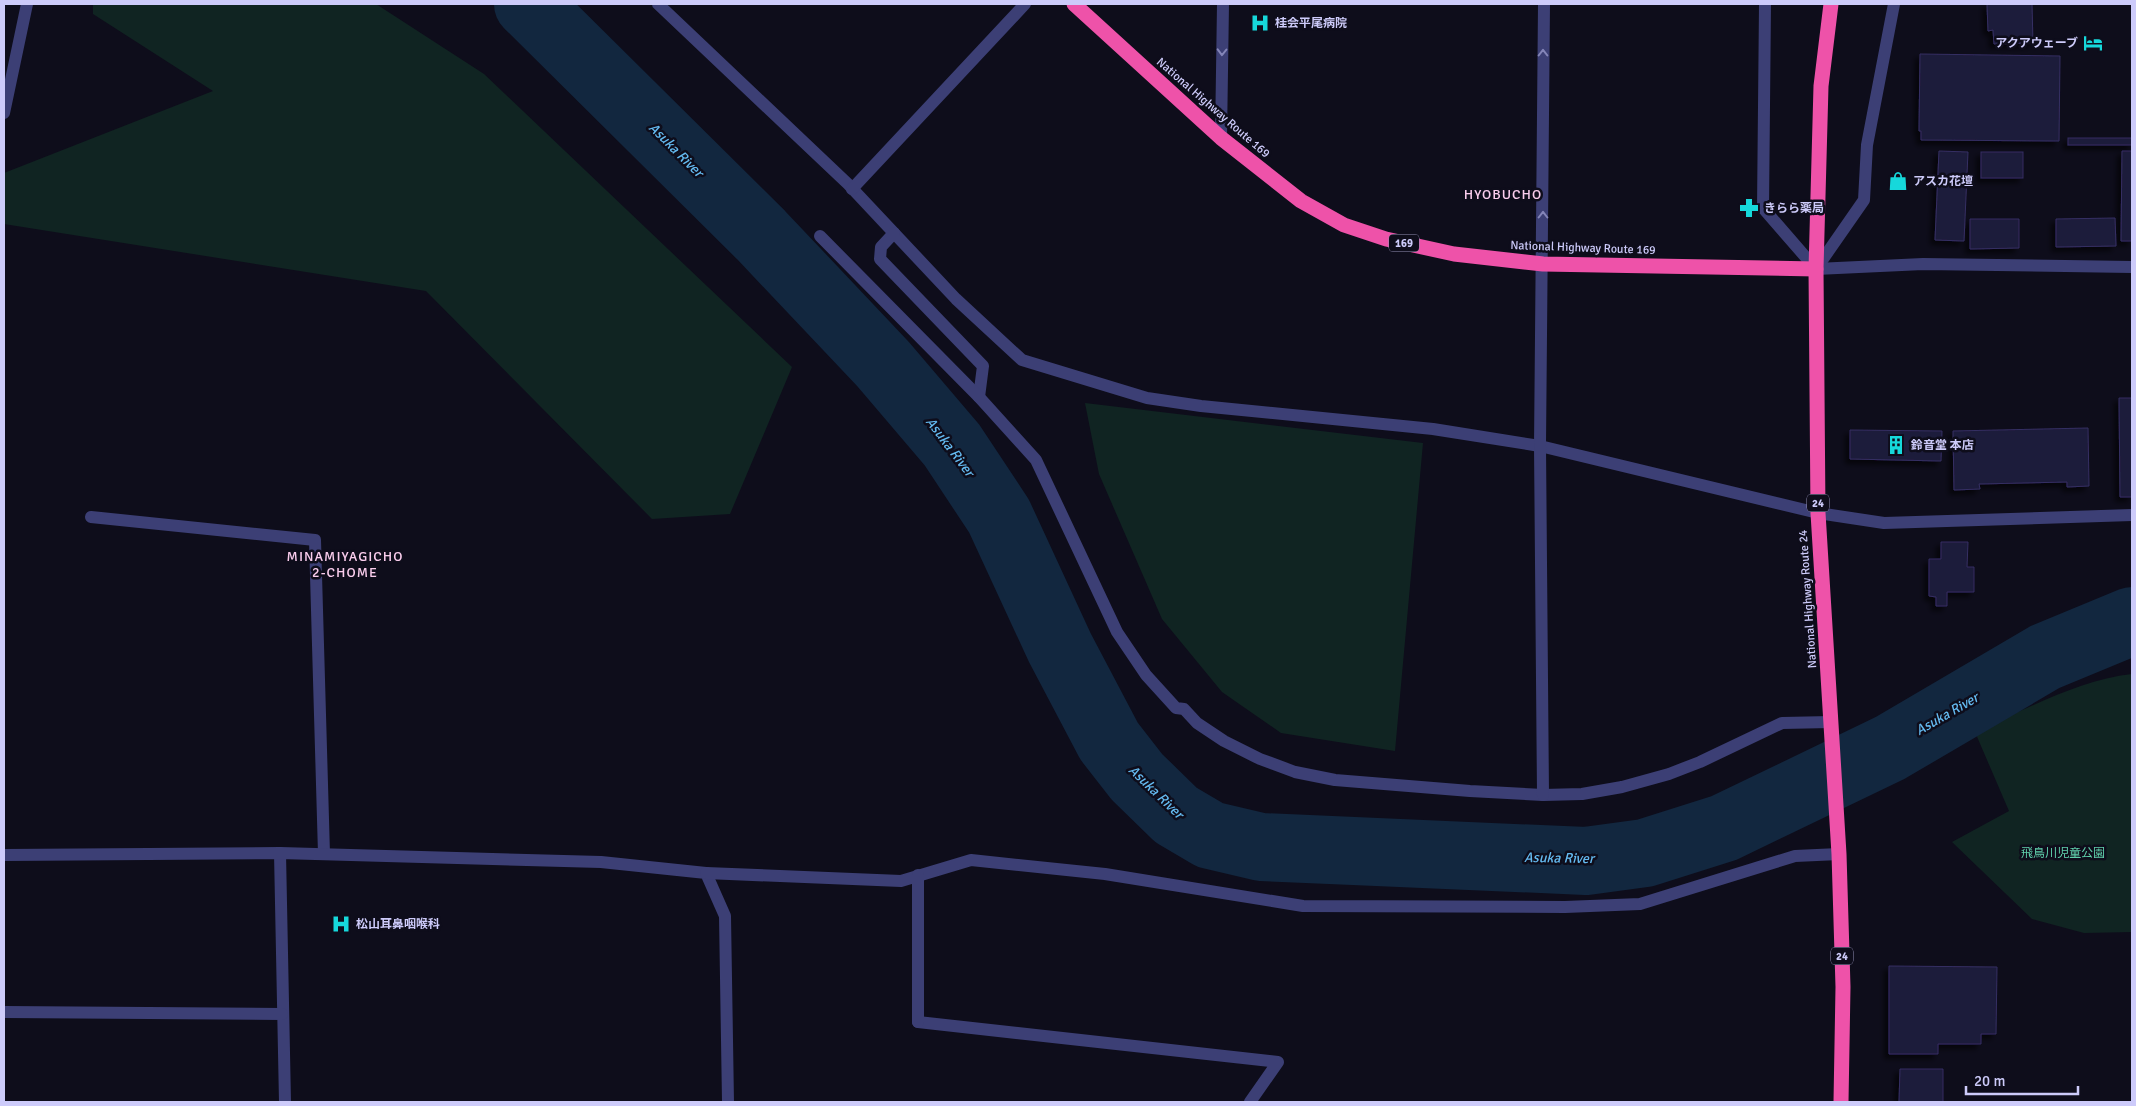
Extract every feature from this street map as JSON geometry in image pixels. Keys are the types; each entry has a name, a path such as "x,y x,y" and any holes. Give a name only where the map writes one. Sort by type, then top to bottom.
{"highway":[{"name":"National Highway Route 169","path":"1074,4 1221,138 1301,201 1344,225 1386,239 1454,254 1543,264 1816,269"},
{"name":"National Highway Route 24","path":"1831,4 1821,86 1816,269 1818,513 1839,854 1843,987 1841,1102"}],"street":[{"path":"4,113 27,4"},
{"path":"658,4 852,189 956,298 1022,360 1147,398 1201,406 1433,429 1540,446 1818,513 1884,523 2132,515"},
{"path":"852,189 1025,4"},
{"path":"1221,138 1223,4"},
{"path":"1543,794 1540,446 1544,4"},
{"path":"1765,4 1763,208 1816,269"},
{"path":"1816,269 1864,200 1867,145 1894,4"},
{"path":"894,233 881,247 880,259 983,366 979,397"},
{"path":"820,236 979,397 1036,460 1117,632 1146,675 1176,708 1184,709 1197,723 1224,741 1260,759 1295,772 1344,781 1470,791 1582,794 1622,787 1669,774 1700,762 1782,723 1832,729"},
{"path":"1816,269 1923,264 2132,267"},
{"path":"91,517 316,540 324,854"},
{"path":"280,853 285,1102"},
{"path":"4,856 324,854 601,862 706,873 901,881 971,860 1105,874 1303,906 1564,907 1640,904 1795,856 1839,854"},
{"path":"706,873 725,916 728,1102"},
{"path":"918,875 918,1022 1278,1062 1250,1102"},
{"path":"4,1012 282,1014"}],"green space":[{"path":"93,4 376,4 484,74 792,367 730,514 652,519 426,291 4,224 4,173 213,91 93,14"},
{"path":"1085,403 1423,443 1395,751 1281,733 1222,692 1162,619 1099,474"},
{"name":"飛鳥川児童公園","path":"2132,674 2132,932 2084,933 2032,919 1952,842 2009,811 1975,732 2072,689 2112,677"}],"building":[{"path":"1987,4 2032,4 2033,43 1994,44 1993,30 1988,31"},
{"path":"1920,54 2060,56 2059,141 1921,140 1921,131 1919,131"},
{"path":"2068,138 2132,138 2132,145 2068,145"},
{"path":"1939,151 1968,152 1964,241 1935,240"},
{"path":"2122,151 2132,151 2132,241 2121,241"},
{"path":"1981,152 2023,152 2023,178 1981,178"},
{"path":"2115,218 2116,246 2056,247 2056,219"},
{"path":"1970,219 2019,219 2019,248 1970,249"},
{"path":"2119,398 2132,398 2132,497 2120,497"},
{"path":"2088,428 2089,486 2067,487 2067,482 1979,484 1980,489 1954,490 1953,431"},
{"name":"鈴音堂 本店","path":"1850,430 1942,431 1941,461 1850,459"},
{"path":"1941,542 1968,542 1967,567 1974,567 1974,592 1947,592 1947,606 1936,606 1936,597 1929,596 1929,559 1941,559"},
{"path":"1889,966 1997,967 1996,1034 1981,1034 1981,1044 1938,1044 1938,1054 1889,1054"},
{"path":"1900,1069 1943,1069 1943,1102 1899,1102"}],"waterway":[{"name":"Asuka River","path":"528,4 761,235 883,364 952,445 999,516 1060,648 1109,741 1137,777 1176,815 1210,835 1261,847 1586,861 1645,853 1724,828 1890,748 2045,657 2132,621"}],"place":[{"name":"桂会平尾病院","path":"1260,23"},
{"name":"アクアウェーブ","path":"2093,43"},
{"name":"アスカ花壇","path":"1898,181"},
{"name":"きらら薬局","path":"1749,208"},
{"name":"鈴音堂 本店","path":"1896,445"},
{"name":"松山耳鼻咽喉科","path":"341,924"}],"district":[{"name":"HYOBUCHO","path":"1503,194"},
{"name":"MINAMIYAGICHO 2-CHOME","path":"345,564"}]}
